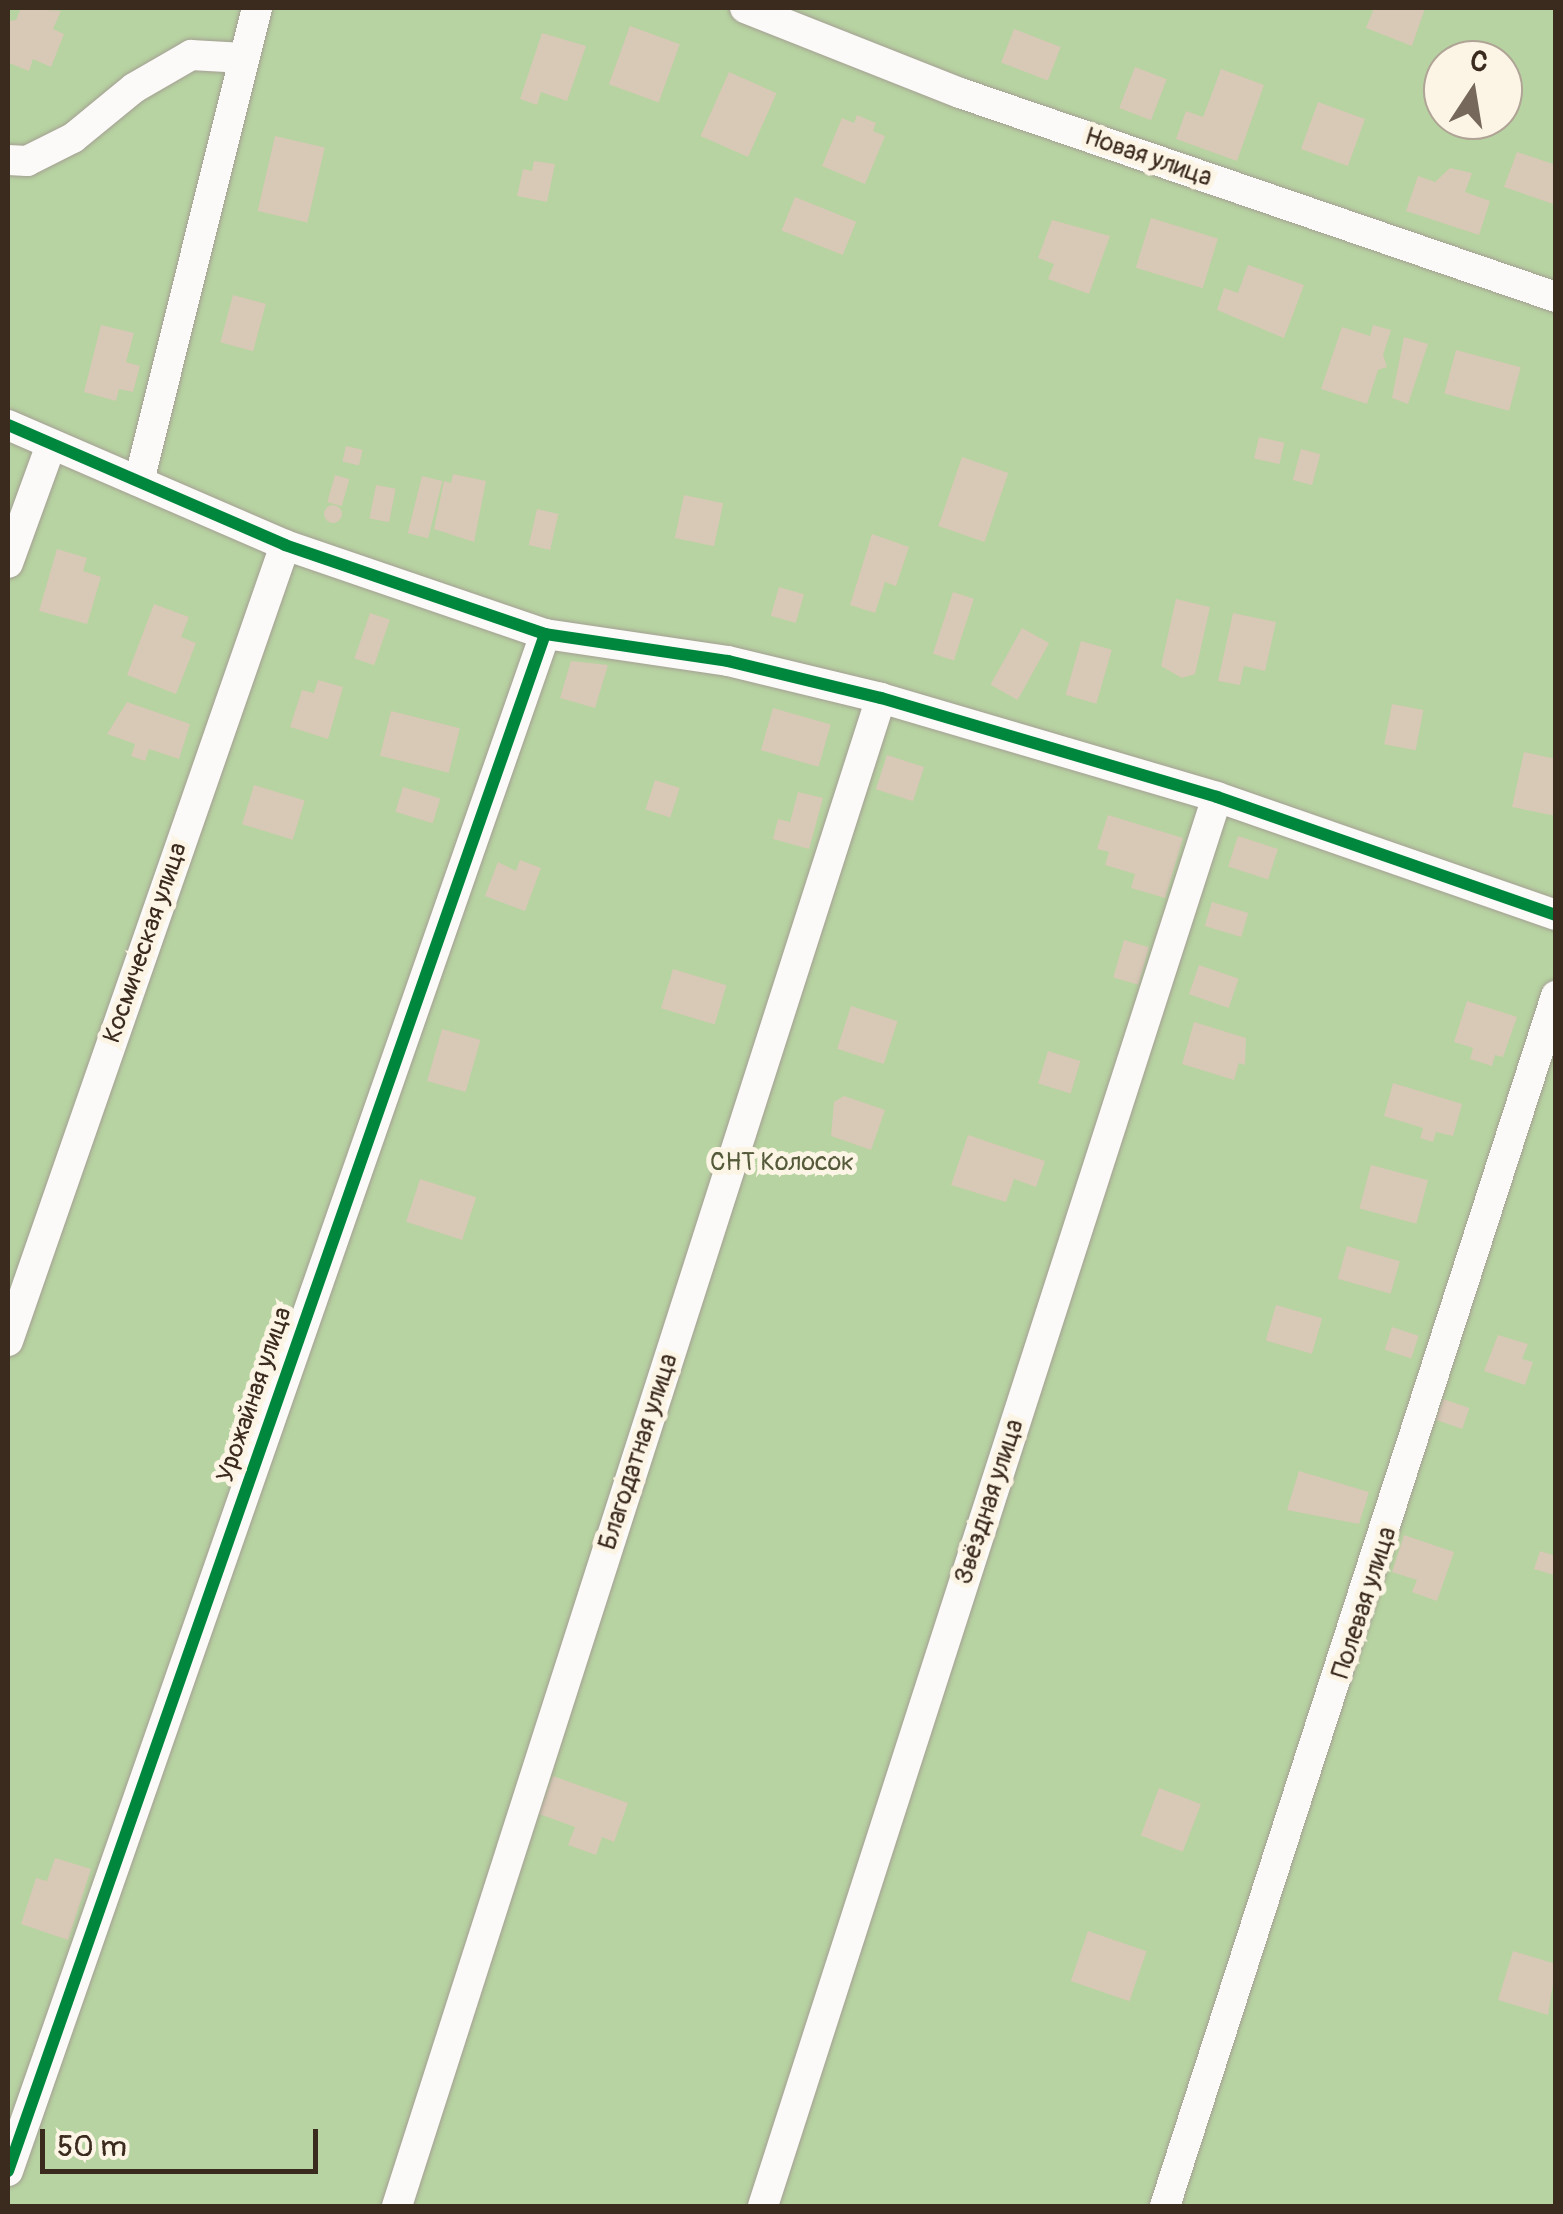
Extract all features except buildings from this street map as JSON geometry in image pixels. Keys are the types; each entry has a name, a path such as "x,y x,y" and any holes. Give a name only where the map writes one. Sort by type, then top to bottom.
{"street":[{"path":"139,481 258,8"},
{"name":"Новая улица","path":"745,8 960,93 1556,298"},
{"path":"8,160 28,160 73,138 134,88 191,55 244,58"},
{"path":"8,425 285,545 545,634 728,661 882,698 1217,797 1556,915"},
{"path":"8,563 52,445"},
{"name":"Космическая улица","path":"8,1341 285,545"},
{"name":"Урожайная улица","path":"8,2171 545,634"},
{"name":"Благодатная улица","path":"397,2206 882,698"},
{"name":"Звёздная улица","path":"763,2206 1217,797"},
{"name":"Полевая улица","path":"1165,2206 1301,1801 1556,996"}],"green space":[{"name":"СНТ Колосок","path":"8,8 1555,8 1555,2206 8,2206"}],"cycle path":[{"path":"8,425 285,545 545,634 728,661 881,698 1217,797 1556,915"},
{"path":"8,2171 545,634"}]}
